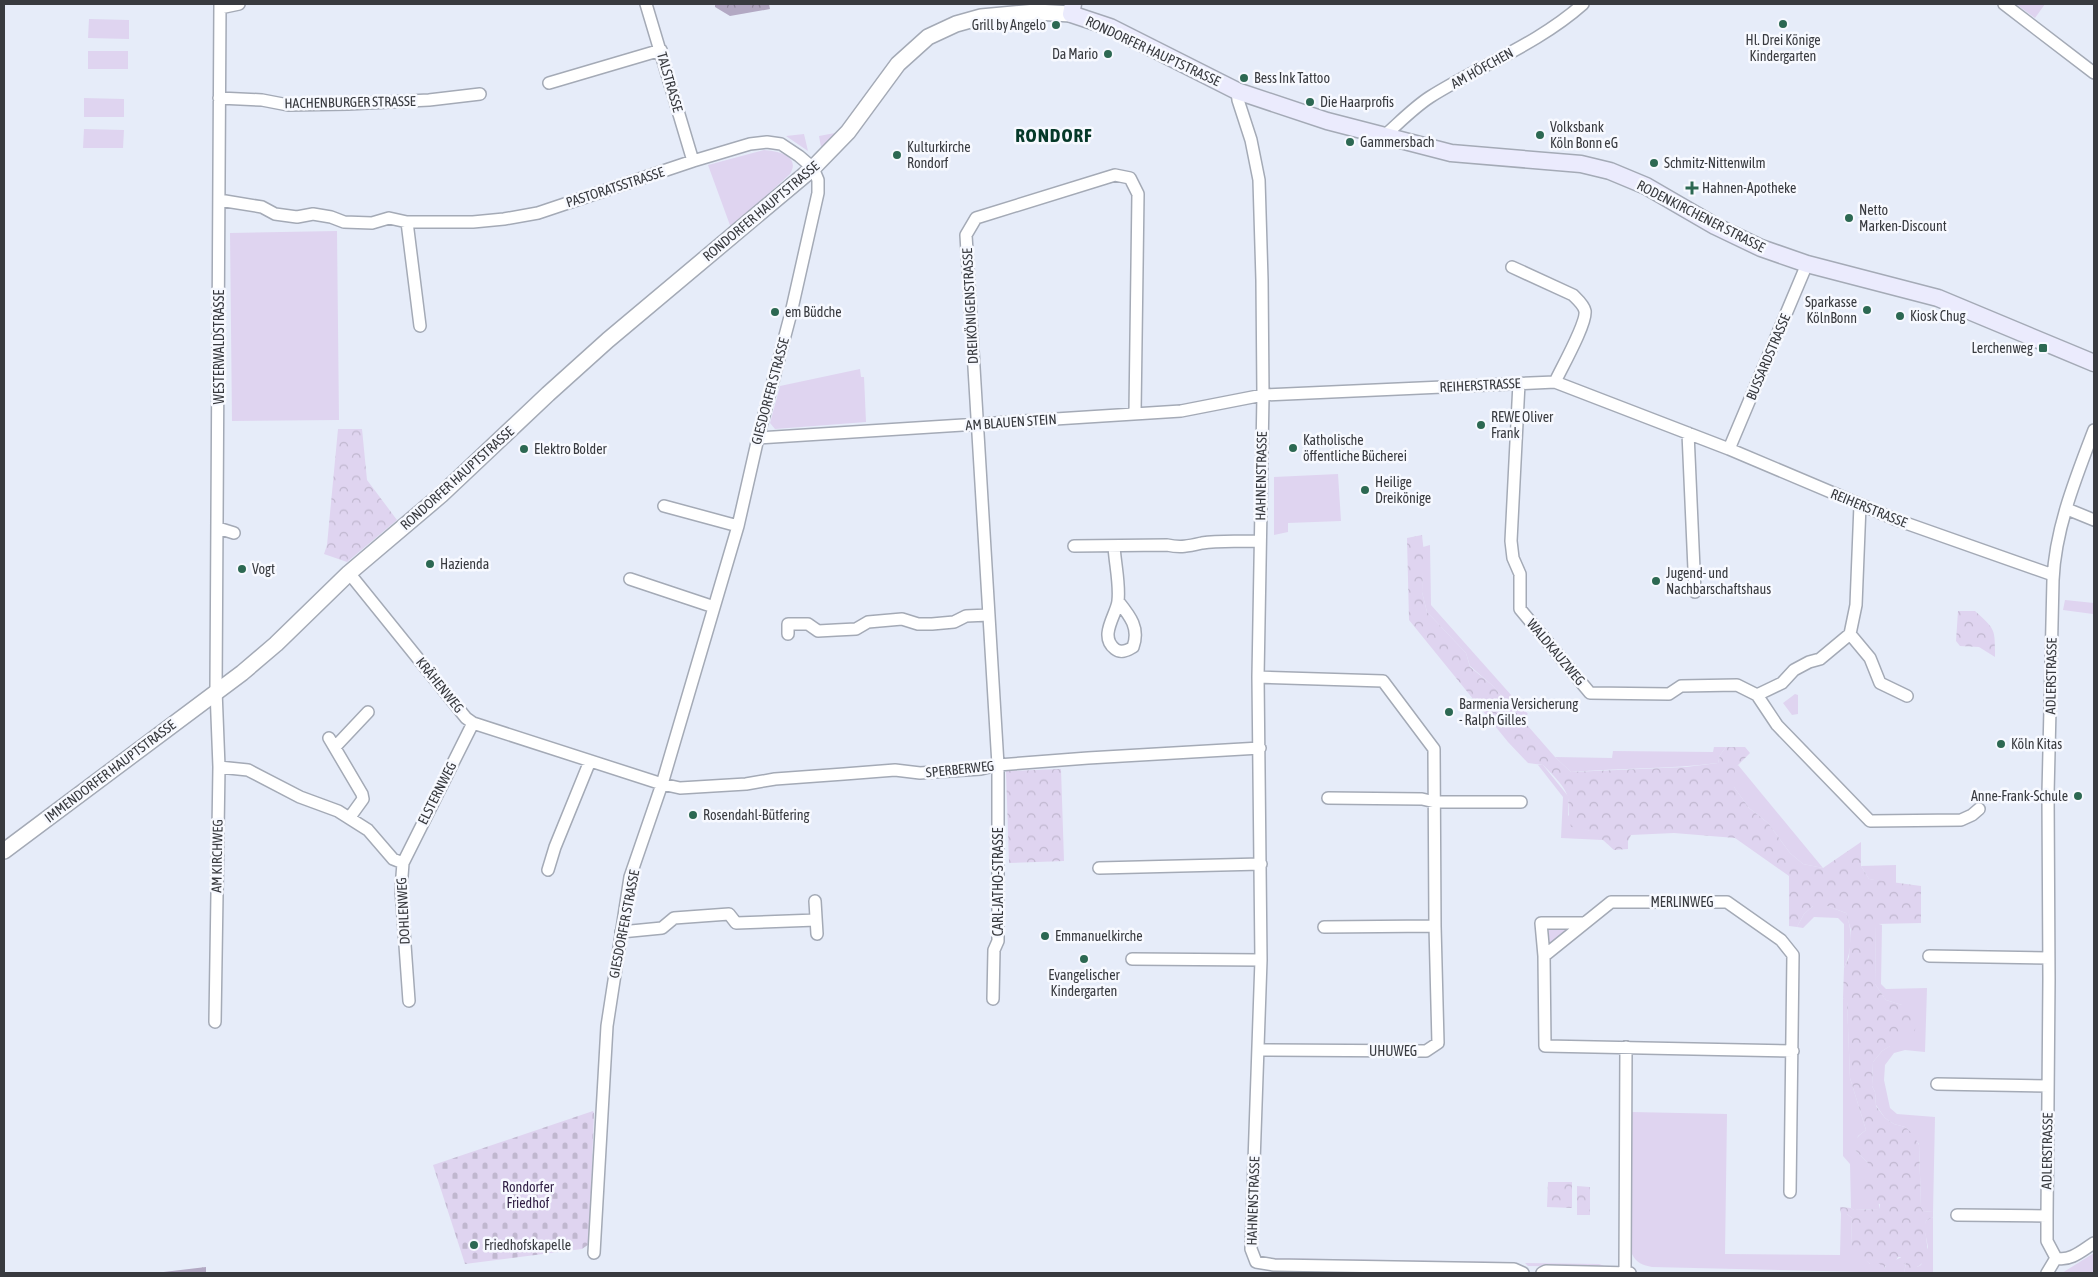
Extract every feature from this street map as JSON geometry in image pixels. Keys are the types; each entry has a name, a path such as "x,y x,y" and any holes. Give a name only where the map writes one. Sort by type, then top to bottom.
{"main road":[{"name":"RONDORFER HAUPTSTRASSE","path":"1072,9 1237,91 1383,137"},
{"name":"RODENKIRCHENER STRASSE","path":"1383,137 1450,153 1581,164 1610,171 1646,186 1715,226 1744,240 1807,264 1938,298 2094,363"}],"street":[{"path":"220,6 239,4"},
{"name":"TALSTRASSE","path":"646,4 693,161"},
{"name":"AM HÖFCHEN","path":"1383,137 1428,98 1546,32 1566,19 1583,4"},
{"path":"2004,4 2094,72"},
{"name":"WESTERWALDSTRASSE","path":"216,690 220,6"},
{"name":"RONDORFER HAUPTSTRASSE","path":"216,690 276,644 348,573 441,495 601,346 813,168 848,132 898,64 928,37 956,24 981,17 1072,9"},
{"path":"549,83 661,50"},
{"name":"HAHNENSTRASSE","path":"1237,91 1238,100 1251,140 1259,180 1262,395 1258,677 1261,960 1251,1249 1256,1262 1274,1265 1514,1269 1523,1273"},
{"name":"HACHENBURGER STRASSE","path":"219,98 262,100 288,105 429,100 480,94"},
{"name":"PASTORATSSTRASSE","path":"219,200 262,207 275,214 297,218 313,214 331,217 344,222 372,223 389,218 407,222 473,222 538,213 750,144 767,142 782,144 800,156 813,168"},
{"name":"GIESDORFER STRASSE","path":"594,1253 607,1026 630,877 662,784 738,526 758,438 791,313 818,193 818,180 813,168"},
{"name":"DREIKÖNIGENSTRASSE","path":"998,765 966,235 976,218 1115,175 1130,178 1138,194 1135,413"},
{"path":"407,222 420,326"},
{"name":"BUSSARDSTRASSE","path":"1729,449 1807,264"},
{"path":"1512,267 1573,295 1581,303 1585,311 1583,323 1555,382"},
{"name":"REIHERSTRASSE","path":"1262,395 1555,382 1729,449 1897,520 2053,575"},
{"name":"WALDKAUZWEG","path":"1519,383 1512,541 1513,558 1520,574 1520,609 1590,693 1669,694 1681,686 1736,685 1757,695"},
{"name":"AM BLAUEN STEIN","path":"758,438 1181,411 1262,395"},
{"name":"ADLERSTRASSE","path":"2056,1258 2047,1241 2048,794 2053,575 2067,509 2094,430"},
{"path":"1688,433 1695,592"},
{"path":"1860,505 1856,605 1850,634 1820,659 1794,670 1782,683 1757,695 1777,724 1870,821 1961,820 1972,815 1978,809"},
{"path":"664,506 738,526"},
{"path":"2067,509 2094,520"},
{"path":"218,528 234,533"},
{"path":"1074,546 1167,545 1178,548 1193,547 1202,543 1259,541"},
{"path":"1114,546 1118,601"},
{"name":"KRÄHENWEG","path":"348,573 466,718 473,723 662,784"},
{"path":"630,579 714,607"},
{"path":"788,634 788,624 808,624 818,631 856,629 868,622 902,619 918,624 932,624 954,622 966,616 989,615"},
{"path":"1850,634 1870,658 1880,683 1907,696"},
{"name":"UHUWEG","path":"1258,677 1383,681 1434,749 1438,1043 1426,1051 1259,1050"},
{"name":"AM KIRCHWEG","path":"215,1022 218,767 216,690"},
{"name":"IMMENDORFER HAUPTSTRASSE","path":"4,851 216,690"},
{"path":"350,817 363,799 362,794 332,743 368,712"},
{"name":"ELSTERNWEG","path":"403,863 473,723"},
{"name":"SPERBERWEG","path":"662,784 680,788 746,784 775,779 895,770 920,773 981,769 998,765 1260,748"},
{"path":"548,870 555,847 590,762"},
{"name":"CARL-JATHO-STRASSE","path":"993,999 994,950 998,941 998,765"},
{"name":"DOHLENWEG","path":"218,767 248,770 300,797 350,817 368,830 393,859 403,863 401,889 409,1001"},
{"path":"1328,798 1422,799 1435,802 1521,802"},
{"path":"1100,868 1260,864"},
{"path":"815,901 817,934"},
{"name":"MERLINWEG","path":"1544,956 1611,902 1727,902 1782,940 1793,955 1790,1192"},
{"path":"621,932 662,928 674,918 729,914 736,923 816,920"},
{"path":"1583,924 1541,923 1544,956 1546,1046 1793,1051"},
{"path":"1324,927 1435,926"},
{"path":"1929,956 2049,958"},
{"path":"1132,959 1261,960"},
{"path":"1542,1273 1546,1271 1627,1273 1626,1047"},
{"path":"1937,1084 2048,1086"},
{"path":"1957,1215 2047,1216"},
{"path":"2047,1273 2056,1258 2062,1260 2071,1257 2094,1243"}],"green space":[{"path":"715,4 769,4 770,9 730,16 715,7"},
{"path":"2016,4 2045,4 2035,18"},
{"path":"89,19 129,20 129,39 88,38"},
{"path":"88,51 128,51 128,69 88,69"},
{"path":"84,98 124,99 124,117 84,117"},
{"path":"84,129 124,130 123,148 83,148"},
{"path":"835,133 829,142 821,147 819,136"},
{"path":"804,134 808,151 786,136"},
{"path":"764,150 781,153 786,156 793,163 793,168 790,174 731,228 708,165"},
{"path":"337,231 339,420 232,421 230,233"},
{"path":"860,369 861,377 864,377 866,422 775,429 770,423 780,386"},
{"path":"338,429 362,429 367,480 397,520 347,562 324,554 327,545"},
{"path":"1338,474 1341,521 1288,523 1288,532 1274,535 1274,477"},
{"path":"1422,535 1424,553 1422,592 1427,612 1466,653 1470,667 1492,685 1555,757 1571,772 1686,767 1718,763 1720,755 1726,747 1745,747 1750,753 1735,768 1734,787 1749,808 1768,823 1790,853 1803,864 1823,868 1861,842 1861,866 1869,879 1921,886 1921,923 1876,924 1875,984 1886,1000 1902,1005 1916,1014 1915,1031 1882,1051 1873,1062 1872,1086 1875,1092 1876,1106 1885,1118 1894,1124 1905,1127 1913,1134 1919,1145 1921,1207 1923,1211 1933,1212 1933,1217 1926,1221 1926,1258 1917,1267 1917,1273 1904,1273 1906,1263 1900,1265 1901,1257 1898,1257 1894,1264 1885,1266 1884,1270 1879,1269 1880,1264 1870,1264 1864,1259 1854,1258 1851,1246 1852,1218 1847,1214 1841,1214 1840,1207 1854,1210 1880,1209 1880,1204 1871,1203 1863,1191 1861,1180 1864,1171 1869,1169 1868,1163 1855,1150 1857,1138 1866,1130 1850,1078 1847,1001 1843,998 1844,968 1849,957 1851,930 1846,913 1827,906 1813,906 1804,914 1797,927 1789,926 1789,876 1735,838 1674,833 1631,835 1628,841 1628,849 1614,850 1600,837 1590,831 1571,827 1567,794 1554,776 1543,765 1528,763 1508,742 1409,620 1407,538"},
{"path":"1430,545 1431,605 1528,714 1522,719 1492,685 1470,666 1466,653 1427,612 1422,592 1423,547"},
{"path":"2065,600 2094,603 2093,614 2063,610"},
{"path":"1958,611 1975,611 1987,622 1994,635 1995,657 1979,647 1960,646 1956,641"},
{"path":"1795,694 1798,695 1798,714 1792,715 1783,703"},
{"path":"1714,747 1726,747 1720,755 1718,763 1681,766 1571,772 1555,757 1612,758 1613,751 1713,752"},
{"path":"1538,765 1543,765 1568,796 1568,815 1580,827 1598,834 1603,840 1561,838 1563,797"},
{"path":"1738,765 1823,868 1803,864 1790,853 1768,823 1749,808 1734,787 1734,768"},
{"path":"1061,769 1064,861 1009,863 1006,771"},
{"path":"1896,865 1896,884 1869,879 1861,866"},
{"path":"1813,906 1827,906 1846,913 1851,941 1849,955 1844,968 1844,924 1838,918 1814,917 1803,928 1797,927 1804,914"},
{"path":"1876,923 1882,925 1881,984 1886,989 1927,988 1925,1052 1905,1050 1894,1053 1885,1065 1884,1080 1890,1108 1897,1114 1935,1117 1933,1212 1923,1211 1921,1207 1919,1144 1905,1127 1894,1124 1885,1118 1876,1105 1875,1092 1872,1086 1873,1062 1882,1051 1890,1046 1902,1005 1886,1000 1875,984"},
{"path":"1548,929 1567,929 1550,944"},
{"path":"1843,998 1847,1000 1850,1078 1866,1130 1858,1136 1855,1150 1868,1163 1880,1209 1854,1210 1851,1208 1850,1164 1843,1156"},
{"name":"Rondorfer Friedhof","path":"593,1111 589,1244 582,1249 465,1264 433,1165"},
{"path":"1632,1112 1727,1114 1725,1254 1840,1255 1841,1214 1847,1214 1852,1218 1851,1245 1870,1264 1880,1264 1884,1269 1887,1264 1902,1257 1901,1264 1906,1263 1904,1273 1652,1267 1640,1263 1632,1254"},
{"path":"1548,1182 1572,1182 1572,1208 1547,1207"},
{"path":"1577,1186 1590,1187 1590,1215 1577,1215"},
{"path":"1933,1217 1933,1273 1917,1273 1917,1267 1921,1265 1928,1247 1924,1227 1926,1221"},
{"path":"2094,1253 2094,1273 2062,1273"},
{"path":"1267,1259 1513,1262 1517,1266"},
{"path":"1525,1263 1599,1264 1607,1267 1528,1266"},
{"path":"206,1267 206,1273 155,1273"}],"place":[{"name":"Hl. Drei Könige Kindergarten","path":"1783,24"},
{"name":"Grill by Angelo","path":"1056,25"},
{"name":"Da Mario","path":"1108,54"},
{"name":"Bess Ink Tattoo","path":"1244,78"},
{"name":"Die Haarprofis","path":"1310,102"},
{"name":"Volksbank Köln Bonn eG","path":"1540,135"},
{"name":"Gammersbach","path":"1350,142"},
{"name":"Kulturkirche Rondorf","path":"897,155"},
{"name":"Schmitz-Nittenwilm","path":"1654,163"},
{"name":"Hahnen-Apotheke","path":"1692,188"},
{"name":"Netto Marken-Discount","path":"1849,218"},
{"name":"Sparkasse KölnBonn","path":"1867,310"},
{"name":"em Büdche","path":"775,312"},
{"name":"Kiosk Chug","path":"1900,316"},
{"name":"Lerchenweg","path":"2043,348"},
{"name":"REWE Oliver Frank","path":"1481,425"},
{"name":"Katholische öffentliche Bücherei","path":"1293,448"},
{"name":"Elektro Bolder","path":"524,449"},
{"name":"Heilige Dreikönige","path":"1365,490"},
{"name":"Hazienda","path":"430,564"},
{"name":"Vogt","path":"242,569"},
{"name":"Jugend- und Nachbarschaftshaus","path":"1656,581"},
{"name":"Barmenia Versicherung - Ralph Gilles","path":"1449,712"},
{"name":"Köln Kitas","path":"2001,744"},
{"name":"Anne-Frank-Schule","path":"2078,796"},
{"name":"Rosendahl-Bütfering","path":"693,815"},
{"name":"Emmanuelkirche","path":"1045,936"},
{"name":"Evangelischer Kindergarten","path":"1084,959"},
{"name":"Friedhofskapelle","path":"474,1245"}],"district":[{"name":"RONDORF","path":"1054,135"}]}
